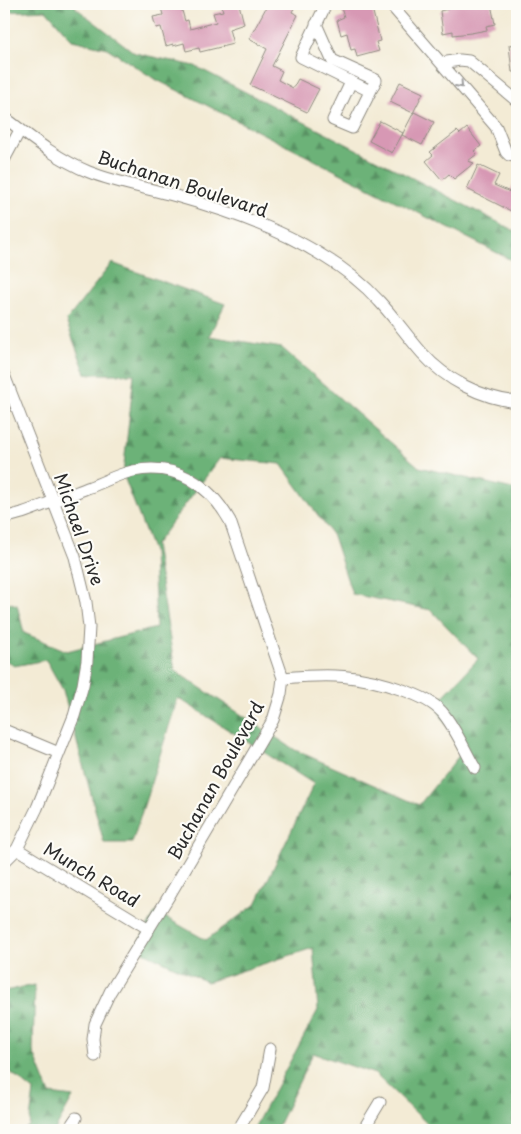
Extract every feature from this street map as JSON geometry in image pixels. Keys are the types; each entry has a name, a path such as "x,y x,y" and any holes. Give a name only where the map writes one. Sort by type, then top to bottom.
{"street":[{"path":"326,4 301,57 376,80 352,128 333,120 351,82"},
{"path":"390,4 489,117 496,127 506,152 517,157"},
{"path":"316,24 330,65 351,82 370,92"},
{"path":"441,63 460,60 469,61 517,101"},
{"name":"Buchanan Boulevard","path":"4,117 58,157 89,172 228,213 279,233 319,253 350,275 377,299 421,352 448,376 475,392 517,402"},
{"path":"4,160 20,130"},
{"name":"Michael Drive","path":"4,375 79,569 86,602 88,627 87,661 83,685 74,716 37,808 18,849 4,862"},
{"name":"Buchanan Boulevard","path":"4,518 22,513 132,471 161,470 185,475 217,500 230,521 283,678 281,694 273,720 98,1014 93,1033 95,1056"},
{"path":"283,678 324,675 358,677 422,697 442,712 455,731 474,768"},
{"path":"4,730 59,753"},
{"name":"Munch Road","path":"18,849 148,929"},
{"path":"238,1130 263,1088 270,1049"},
{"path":"363,1130 380,1102"},
{"path":"68,1130 76,1118"}],"green space":[{"path":"4,4 75,4 76,8 135,53 195,66 517,232 517,263 153,78 107,48 72,40 46,10 4,12"},
{"path":"112,263 225,304 209,336 282,348 419,467 517,490 517,1130 434,1130 375,1074 313,1053 276,1130 253,1130 318,1010 313,948 207,982 135,948 156,912 206,940 256,904 314,784 178,698 132,843 104,843 63,690 46,660 14,666 4,659 4,601 17,605 24,633 67,651 156,628 153,552 123,474 134,374 86,374 66,321","holes":["220,458 281,464 333,536 352,594 431,610 478,659 435,705 462,752 419,805 295,750 175,671 155,545"]},
{"path":"35,985 33,1051 50,1094 73,1097 55,1130 23,1130 29,1126 34,1091 4,1067 4,991"}],"building":[{"path":"160,4 180,4 185,21 188,20 190,29 216,22 213,13 223,11 221,4 239,4 244,24 229,29 233,44 200,52 199,48 186,51 184,43 166,46 161,27 156,28 153,17 163,15"},
{"path":"268,4 296,4 292,12 298,15 272,66 282,71 278,80 293,88 298,79 319,89 307,112 250,85 267,49 249,39"},
{"path":"355,4 366,4 368,9 372,8 380,41 376,42 379,51 357,57 355,49 351,50 347,33 341,35 337,20 344,17 341,8"},
{"path":"491,4 495,24 486,26 487,30 471,33 453,35 453,31 443,33 440,11 448,9 448,5"},
{"path":"517,44 517,72 512,72 509,45"},
{"path":"400,82 423,93 413,113 390,102"},
{"path":"414,112 434,122 422,145 402,135"},
{"path":"380,121 403,133 392,153 369,141"},
{"path":"467,128 481,146 474,151 477,154 468,161 474,163 454,179 449,174 442,180 426,161 433,155 430,152 457,131 460,134"},
{"path":"478,165 499,175 494,185 510,192 517,177 517,214 467,189"}]}
